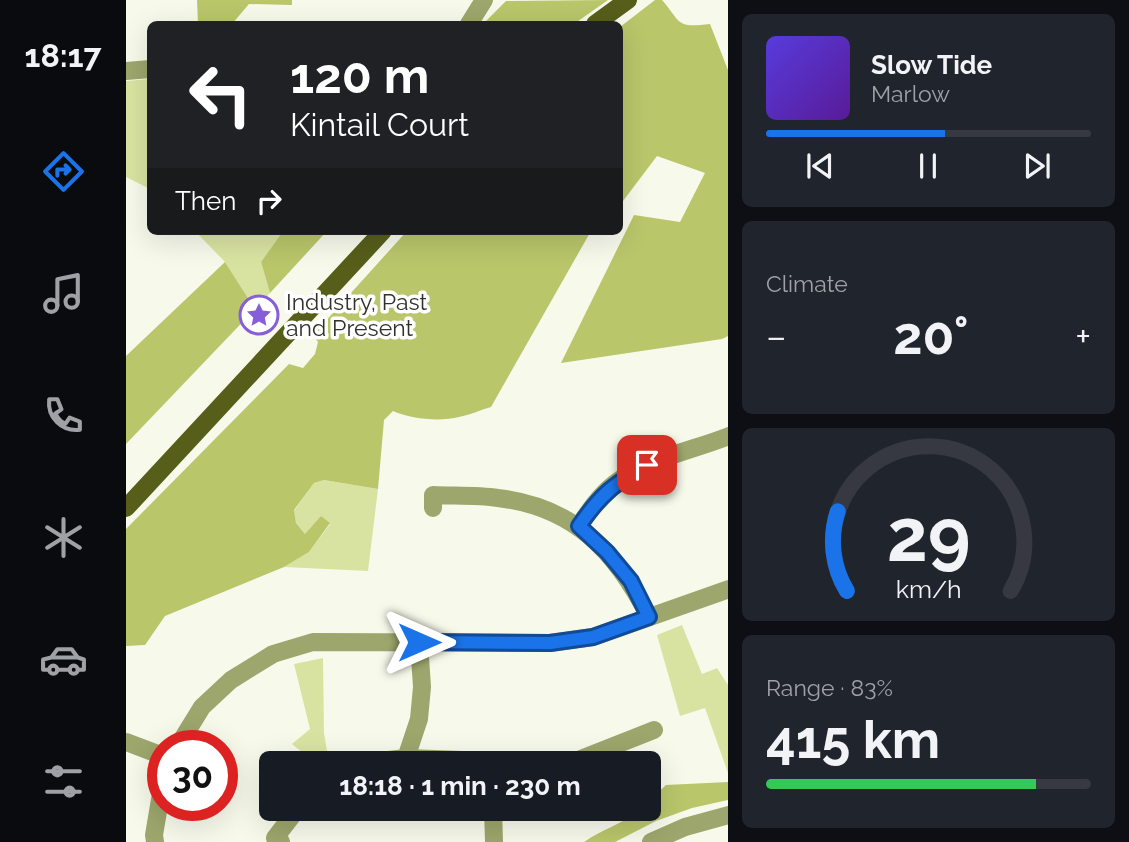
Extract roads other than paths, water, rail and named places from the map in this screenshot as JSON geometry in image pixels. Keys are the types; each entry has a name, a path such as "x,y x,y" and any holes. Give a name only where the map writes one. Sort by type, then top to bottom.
{"main road":[{"path":"599,21 628,0"},
{"path":"126,508 379,235"}],"street":[{"path":"471,21 484,0"},
{"path":"126,71 147,69"},
{"path":"579,526 595,502 614,484 647,465 728,436"},
{"path":"433,495 500,498 538,508 579,526 607,552 631,581 649,617"},
{"path":"188,730 202,707 231,680 273,654 313,642 550,643 593,637 728,589"},
{"path":"408,751 419,719 422,687 419,642"},
{"path":"601,751 654,730"},
{"path":"126,742 147,750"},
{"path":"652,842 685,827 728,814"},
{"path":"155,842 156,821"},
{"path":"281,842 275,838 288,821"},
{"path":"493,821 494,842"}],"place":[{"name":"Industry, Past and Present","path":"259,315"}]}
